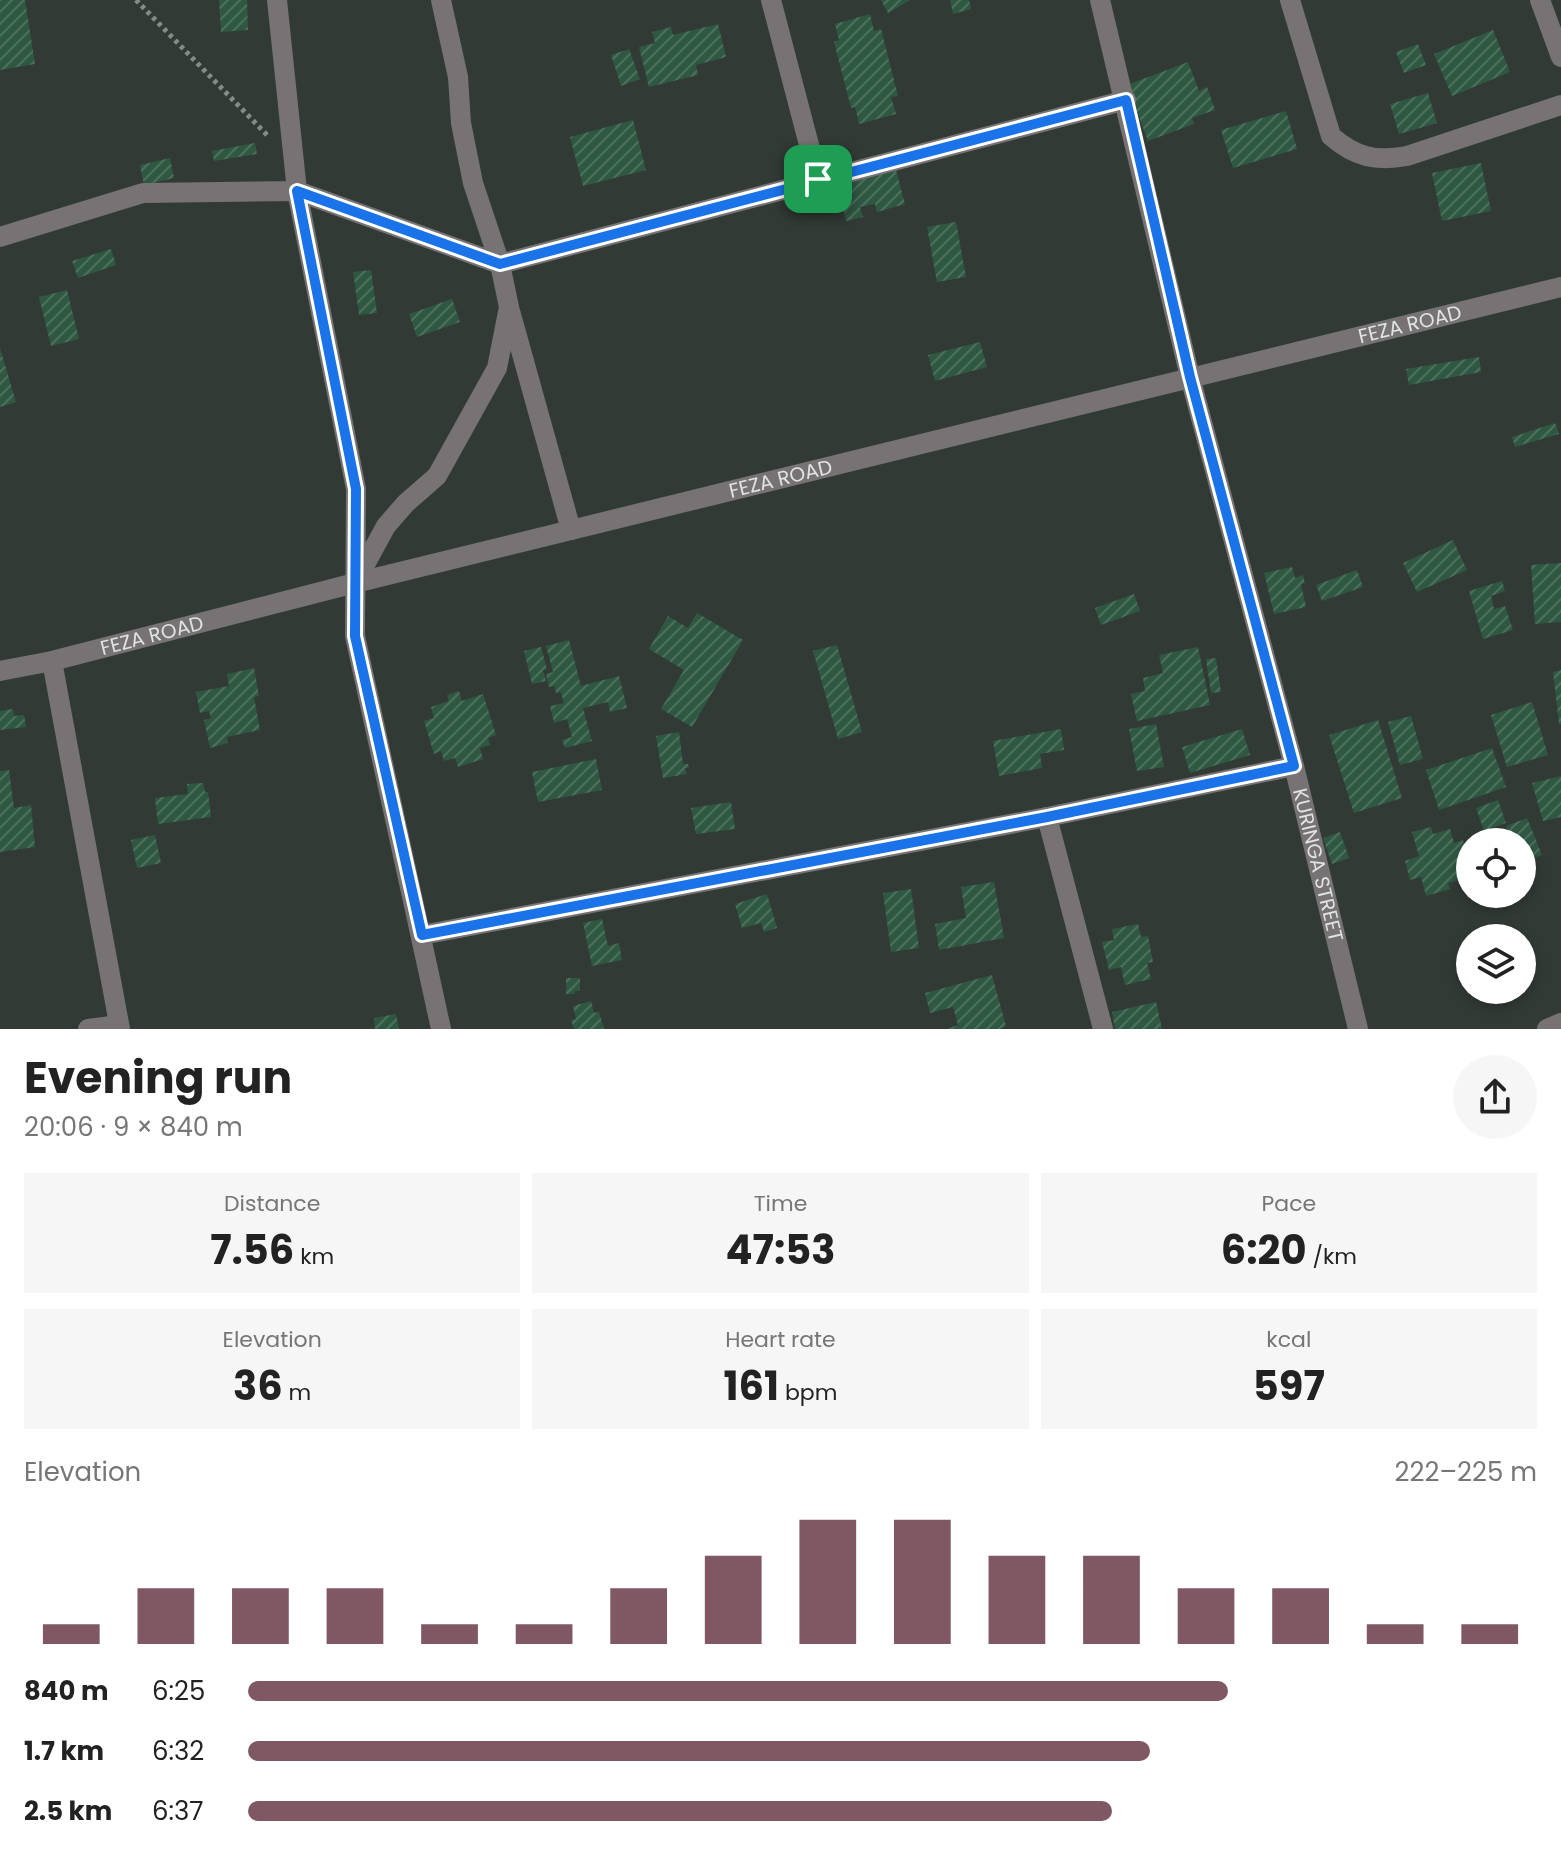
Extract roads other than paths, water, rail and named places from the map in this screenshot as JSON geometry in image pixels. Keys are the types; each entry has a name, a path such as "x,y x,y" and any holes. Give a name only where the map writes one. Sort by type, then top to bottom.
{"street":[{"path":"277,0 297,191 356,489 355,636 441,1029"},
{"path":"441,0 458,77 461,123 473,183 500,264 571,530"},
{"path":"771,0 818,179"},
{"name":"KURINGA STREET","path":"1100,0 1190,377 1294,766 1358,1029"},
{"path":"1290,0 1331,136 1346,150 1366,158 1387,160 1407,156 1561,105"},
{"path":"1540,0 1561,57"},
{"path":"0,237 143,193 297,191 500,264 1126,100"},
{"name":"FEZA ROAD","path":"0,671 52,661 355,583 1561,287"},
{"path":"355,583 386,526 406,503 437,476 445,463 497,368 509,307"},
{"path":"52,661 120,1027 88,1029"},
{"path":"422,935 1047,817 1294,766"},
{"path":"1047,817 1103,1029"},
{"path":"1547,1029 1561,1023"}]}
